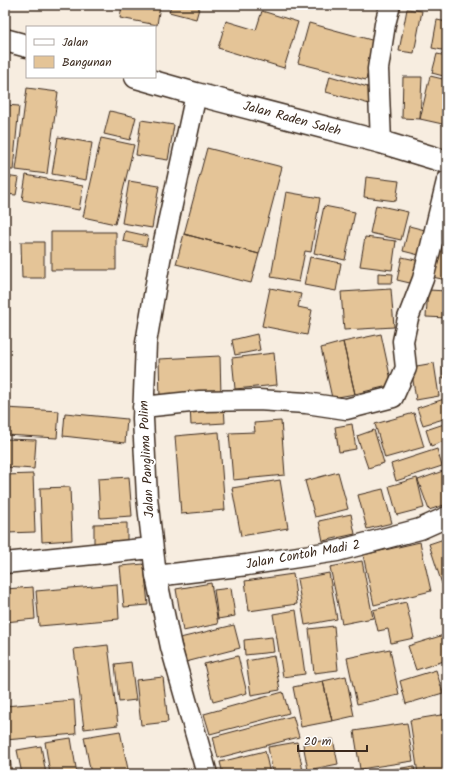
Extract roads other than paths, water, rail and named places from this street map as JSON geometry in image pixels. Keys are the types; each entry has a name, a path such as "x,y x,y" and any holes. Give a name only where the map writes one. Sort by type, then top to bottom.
{"street":[{"path":"381,142 378,69 385,24 391,5"},
{"path":"5,40 26,46"},
{"name":"Jalan Raden Saleh","path":"140,78 381,142 447,162"},
{"name":"Jalan Panglima Polim","path":"196,94 160,260 146,343 143,419 146,497 156,576 171,647 207,774"},
{"path":"143,407 200,402 258,400 306,403 346,409 393,397 406,368 403,341 408,318 424,279 447,181"},
{"name":"Jalan Contoh Madi 2","path":"156,576 247,565 337,551 420,529 447,517"},
{"path":"5,563 152,548"}]}
